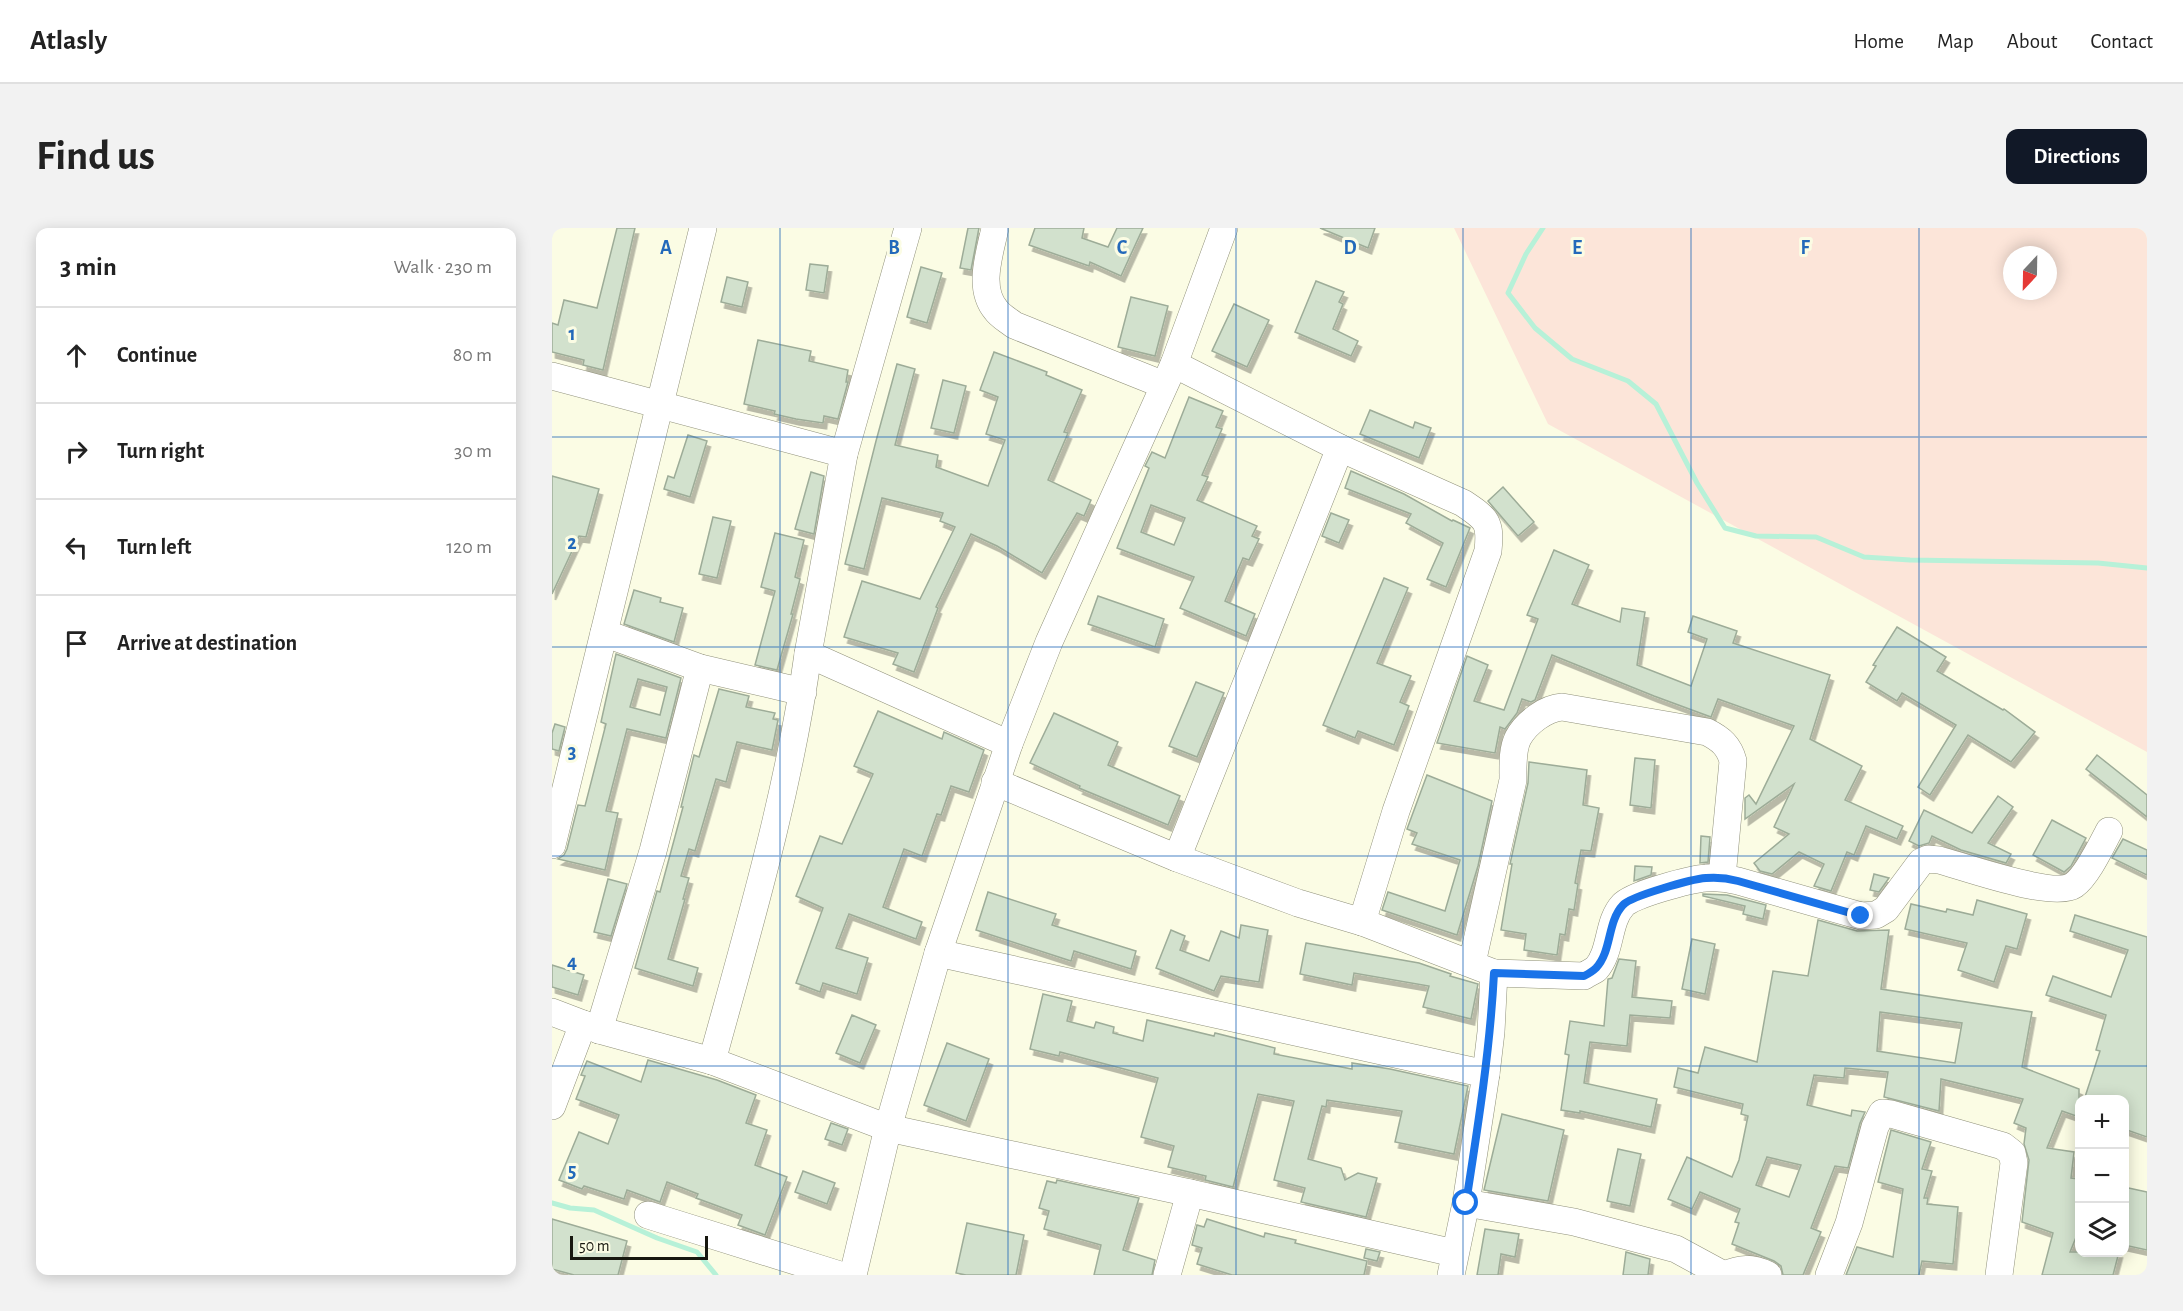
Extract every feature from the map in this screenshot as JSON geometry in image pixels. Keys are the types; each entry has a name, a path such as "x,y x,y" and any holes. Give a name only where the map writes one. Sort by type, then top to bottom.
{"street":[{"path":"552,845 703,228"},
{"path":"712,1061 773,841 803,692 844,454 908,228"},
{"path":"995,228 985,273 988,296 995,310 1014,325 1169,374 1340,448 1463,503 1480,515 1490,531 1488,551 1395,811 1362,922"},
{"path":"853,1275 888,1128 938,952 995,782 1054,631 1169,374 1224,228"},
{"path":"552,376 844,454"},
{"path":"1177,858 1340,448"},
{"path":"604,633 699,668 803,692"},
{"path":"808,654 1009,744"},
{"path":"552,1106 591,1027 653,851 699,668"},
{"path":"552,1012 591,1027 712,1061 888,1128 1190,1192 1452,1264 1466,1203 1486,1074 1491,1032 1483,968 1518,737 1540,714 1551,708 1562,707 1707,732 1720,739 1730,749 1733,761 1722,877"},
{"path":"995,782 1177,858 1298,903 1362,922 1483,968 1584,976 1596,969 1623,904 1636,897 1704,878 1722,877 1861,916 1875,915 1886,909 1921,862 1928,859 1939,860 2033,887 2061,889 2071,887 2079,881 2109,831"},
{"path":"938,952 1486,1074"},
{"path":"1829,1275 1849,1223 1875,1127 1882,1113 2003,1146 2012,1153 2014,1163 1999,1275"},
{"path":"1167,1275 1190,1192"},
{"path":"1466,1203 1574,1222 1676,1249 1724,1275 1741,1268 1756,1269 1768,1275"},
{"path":"648,1215 840,1275"}],"shaded area":[{"path":"1454,228 2147,228 2147,752 1548,424"}],"building":[{"path":"617,228 635,228 603,370 583,365 584,360 552,352 552,323 558,325 564,300 597,308"},
{"path":"968,228 979,228 971,270 960,268"},
{"path":"1035,228 1084,228 1082,238 1108,247 1117,228 1143,228 1121,276 1090,262 1089,266 1029,245"},
{"path":"1320,228 1375,228 1368,248"},
{"path":"810,264 828,266 824,293 806,290"},
{"path":"921,267 942,273 927,323 907,317"},
{"path":"727,277 748,282 742,307 721,302"},
{"path":"1316,281 1344,292 1339,302 1343,304 1333,329 1358,341 1351,356 1295,332"},
{"path":"1131,297 1168,306 1155,356 1118,347"},
{"path":"1234,304 1269,320 1247,367 1212,351"},
{"path":"758,340 811,351 809,361 848,370 846,382 848,382 838,419 824,416 823,423 796,419 774,414 775,411 744,404"},
{"path":"994,352 1047,372 1046,375 1082,390 1064,432 1068,433 1048,480 1091,500 1084,516 1077,513 1042,573 997,546 971,534 936,607 938,608 914,672 893,664 898,653 844,637 862,581 920,599 955,527 940,521 943,513 882,498 864,569 845,564 897,364 915,369 895,445 938,455 936,467 988,486 1005,440 986,434 998,397 980,390"},
{"path":"943,380 966,386 954,433 931,428"},
{"path":"1189,397 1223,411 1216,427 1222,429 1202,475 1208,477 1197,500 1257,526 1252,536 1259,539 1249,560 1243,558 1225,601 1255,614 1246,636 1180,608 1194,577 1117,548 1149,468 1145,466 1152,452 1165,458","holes":["1151,505 1185,518 1174,545 1141,532"]},
{"path":"1370,410 1413,428 1415,422 1431,428 1419,458 1360,434"},
{"path":"688,435 707,441 690,497 664,489 668,476 674,478"},
{"path":"1351,471 1404,494 1452,521 1470,528 1446,587 1427,579 1443,543 1406,523 1411,514 1345,488"},
{"path":"811,472 824,476 814,534 795,529"},
{"path":"552,476 599,489 586,537 579,536 552,594"},
{"path":"1503,487 1534,522 1518,536 1488,501"},
{"path":"1331,513 1349,520 1339,543 1322,536"},
{"path":"713,517 731,521 717,578 699,574"},
{"path":"775,533 804,540 795,577 800,579 791,614 793,614 777,670 755,665 775,591 761,587"},
{"path":"1554,550 1589,565 1572,604 1620,622 1622,608 1645,612 1637,665 1691,686 1707,639 1688,632 1693,616 1737,631 1733,643 1830,675 1810,739 1862,766 1845,800 1903,826 1897,839 1866,826 1854,855 1847,852 1831,891 1814,886 1824,864 1799,852 1772,874 1760,871 1754,863 1789,834 1774,827 1794,784 1745,819 1745,798 1749,795 1756,804 1794,726 1718,699 1711,717 1552,655 1535,700 1531,702 1522,699 1517,713 1505,729 1500,727 1495,753 1437,743 1467,656 1488,665 1474,701 1504,710 1538,619 1527,615"},
{"path":"1384,578 1408,588 1377,663 1411,676 1400,702 1409,706 1394,745 1358,731 1355,738 1323,725"},
{"path":"634,590 661,598 660,602 683,608 674,642 624,624"},
{"path":"1098,596 1164,619 1155,647 1088,624"},
{"path":"1897,627 1946,657 1937,671 2004,709 2035,732 2011,762 1968,735 1930,795 1918,787 1956,725 1902,693 1897,701 1866,682 1876,666 1873,665"},
{"path":"616,654 681,678 666,738 627,729 606,811 618,813 605,870 558,859 567,849 578,805 585,806 606,724 601,722","holes":["638,679 667,687 660,715 630,707"]},
{"path":"1196,682 1224,693 1197,757 1169,746"},
{"path":"719,689 749,696 746,707 775,713 773,719 778,720 772,750 737,742 726,782 716,779 695,851 689,849 681,876 689,878 683,899 685,899 668,959 698,968 693,986 635,968 657,891 660,892 683,807 681,807 694,755 699,757"},
{"path":"878,711 942,739 944,732 984,750 969,792 951,786 941,815 937,814 922,856 904,849 883,907 922,922 916,939 849,914 836,948 868,958 857,994 823,983 820,992 796,983 823,908 796,896 820,836 842,844 873,774 854,766"},
{"path":"1054,713 1118,742 1108,765 1180,796 1168,825 1079,788 1080,786 1030,763"},
{"path":"555,724 565,727 559,751 552,749 552,733"},
{"path":"2097,755 2147,795 2147,817 2086,769"},
{"path":"1635,758 1655,760 1651,808 1630,805"},
{"path":"1529,762 1587,770 1583,805 1599,808 1591,851 1581,850 1575,883 1578,884 1574,910 1569,909 1565,935 1560,934 1557,955 1524,950 1526,934 1501,930 1512,864 1510,864 1528,783"},
{"path":"1427,775 1492,801 1478,866 1457,935 1382,910 1388,892 1445,911 1460,860 1412,844 1417,833 1407,829"},
{"path":"1998,796 2013,807 1988,843 2011,854 2006,863 1961,850 1932,836 1929,843 1919,846 1909,841 1924,810 1972,833"},
{"path":"2052,820 2086,838 2071,866 2064,872 2033,855"},
{"path":"1701,836 1710,837 1708,862 1700,863"},
{"path":"2123,839 2147,850 2147,875 2112,858"},
{"path":"1635,866 1652,867 1651,875 1634,881"},
{"path":"1874,874 1889,878 1879,892 1870,890"},
{"path":"608,879 627,884 611,936 594,932"},
{"path":"988,892 1056,914 1052,925 1136,951 1131,969 1074,951 1071,961 976,930"},
{"path":"1703,894 1727,895 1766,905 1763,919 1743,914 1745,906 1703,896"},
{"path":"1977,900 2027,914 2017,949 2006,946 1994,982 1958,970 1967,943 1905,929 1911,904 1973,915"},
{"path":"2075,915 2147,937 2147,1137 2129,1131 2129,1095 2086,1095 2100,1051 2096,1050 2106,1015 2046,995 2053,976 2111,997 2128,950 2070,931"},
{"path":"1818,920 1857,931 1889,930 1881,989 2032,1012 2022,1067 2079,1089 2079,1095 2075,1095 2075,1116 2062,1111 2047,1148 2074,1152 2071,1178 2075,1178 2075,1240 2070,1252 2075,1252 2075,1257 2118,1257 2113,1275 2042,1275 2053,1233 2022,1222 2029,1160 2024,1144 2026,1128 2014,1123 2023,1099 1941,1079 1939,1111 1884,1097 1888,1072 1845,1068 1844,1078 1814,1075 1807,1105 1851,1116 1852,1110 1865,1112 1848,1168 1835,1166 1811,1228 1821,1232 1803,1275 1783,1275 1781,1266 1774,1261 1732,1244 1739,1223 1735,1222 1740,1209 1700,1192 1692,1209 1668,1199 1687,1157 1732,1177 1739,1160 1748,1116 1741,1114 1743,1104 1674,1087 1678,1068 1698,1073 1705,1047 1757,1062 1773,971 1808,976","holes":["1880,1012 1962,1023 1955,1063 1877,1051","1767,1157 1801,1165 1789,1197 1756,1185"]},
{"path":"1241,925 1268,930 1259,982 1221,976 1214,991 1156,968 1171,930 1185,936 1180,950 1209,961 1221,931 1239,938"},
{"path":"1692,939 1715,944 1705,994 1682,989"},
{"path":"1306,943 1419,963 1451,974 1450,976 1478,984 1471,1019 1423,1007 1429,986 1354,973 1352,985 1300,974"},
{"path":"1619,959 1636,961 1632,997 1672,1001 1670,1018 1630,1015 1627,1046 1590,1042 1584,1083 1657,1099 1651,1127 1580,1111 1580,1113 1561,1110 1569,1055 1565,1054 1570,1021 1604,1026 1608,979 1612,978"},
{"path":"552,965 584,975 578,995 552,987"},
{"path":"1043,994 1072,1001 1067,1021 1094,1028 1096,1022 1114,1027 1113,1033 1143,1041 1147,1020 1214,1036 1215,1033 1275,1048 1274,1054 1352,1069 1352,1063 1390,1069 1468,1086 1454,1154 1395,1142 1402,1111 1327,1100 1326,1107 1322,1106 1308,1159 1341,1168 1345,1180 1358,1173 1377,1178 1366,1217 1301,1202 1305,1188 1274,1180 1294,1101 1258,1094 1233,1187 1205,1180 1206,1176 1168,1167 1174,1146 1141,1137 1158,1078 1060,1052 1059,1056 1030,1049"},
{"path":"852,1015 876,1025 860,1063 836,1053"},
{"path":"947,1043 989,1059 966,1121 924,1105"},
{"path":"648,1060 717,1080 756,1095 746,1123 767,1130 755,1165 787,1177 765,1235 738,1225 742,1215 696,1198 698,1194 667,1182 660,1202 627,1190 624,1199 584,1186 582,1189 559,1180 579,1132 608,1144 619,1115 576,1099 585,1076 581,1075 587,1061 641,1082"},
{"path":"1502,1114 1564,1130 1548,1201 1484,1190"},
{"path":"831,1123 848,1129 842,1145 825,1139"},
{"path":"1891,1130 1931,1142 1922,1169 1932,1171 1924,1198 1928,1198 1927,1204 1958,1207 1953,1264 1922,1261 1919,1275 1846,1275 1857,1247 1893,1257 1903,1189 1878,1182"},
{"path":"1618,1149 1641,1154 1630,1206 1607,1201"},
{"path":"803,1171 835,1183 827,1204 795,1192"},
{"path":"1057,1180 1139,1198 1123,1250 1155,1260 1152,1275 1094,1275 1101,1245 1044,1229 1049,1211 1039,1208 1047,1181 1056,1183"},
{"path":"2129,1188 2147,1192 2147,1250 2129,1246"},
{"path":"552,1219 627,1241 618,1275 574,1275 552,1269"},
{"path":"1207,1219 1264,1237 1265,1233 1296,1240 1295,1243 1367,1261 1364,1275 1232,1275 1197,1264 1202,1248 1192,1245 1197,1225 1204,1227"},
{"path":"967,1223 1024,1235 1016,1275 956,1273"},
{"path":"1485,1229 1519,1234 1515,1257 1501,1254 1498,1275 1477,1275"},
{"path":"1366,1249 1380,1252 1377,1261 1364,1258"},
{"path":"1626,1252 1650,1259 1648,1275 1623,1275"}],"waterway":[{"path":"1543,228 1526,254 1508,293 1535,328 1572,359 1628,381 1656,404 1697,483 1725,528 1756,536 1816,537 1864,557 1910,560 2098,563 2147,568"},
{"path":"552,1203 570,1208 594,1210 657,1238 697,1252 716,1275"}],"route":[{"path":"1466,1203 1486,1074 1494,973 1584,976 1596,969 1623,904 1636,897 1704,878 1722,877 1861,916"}]}
